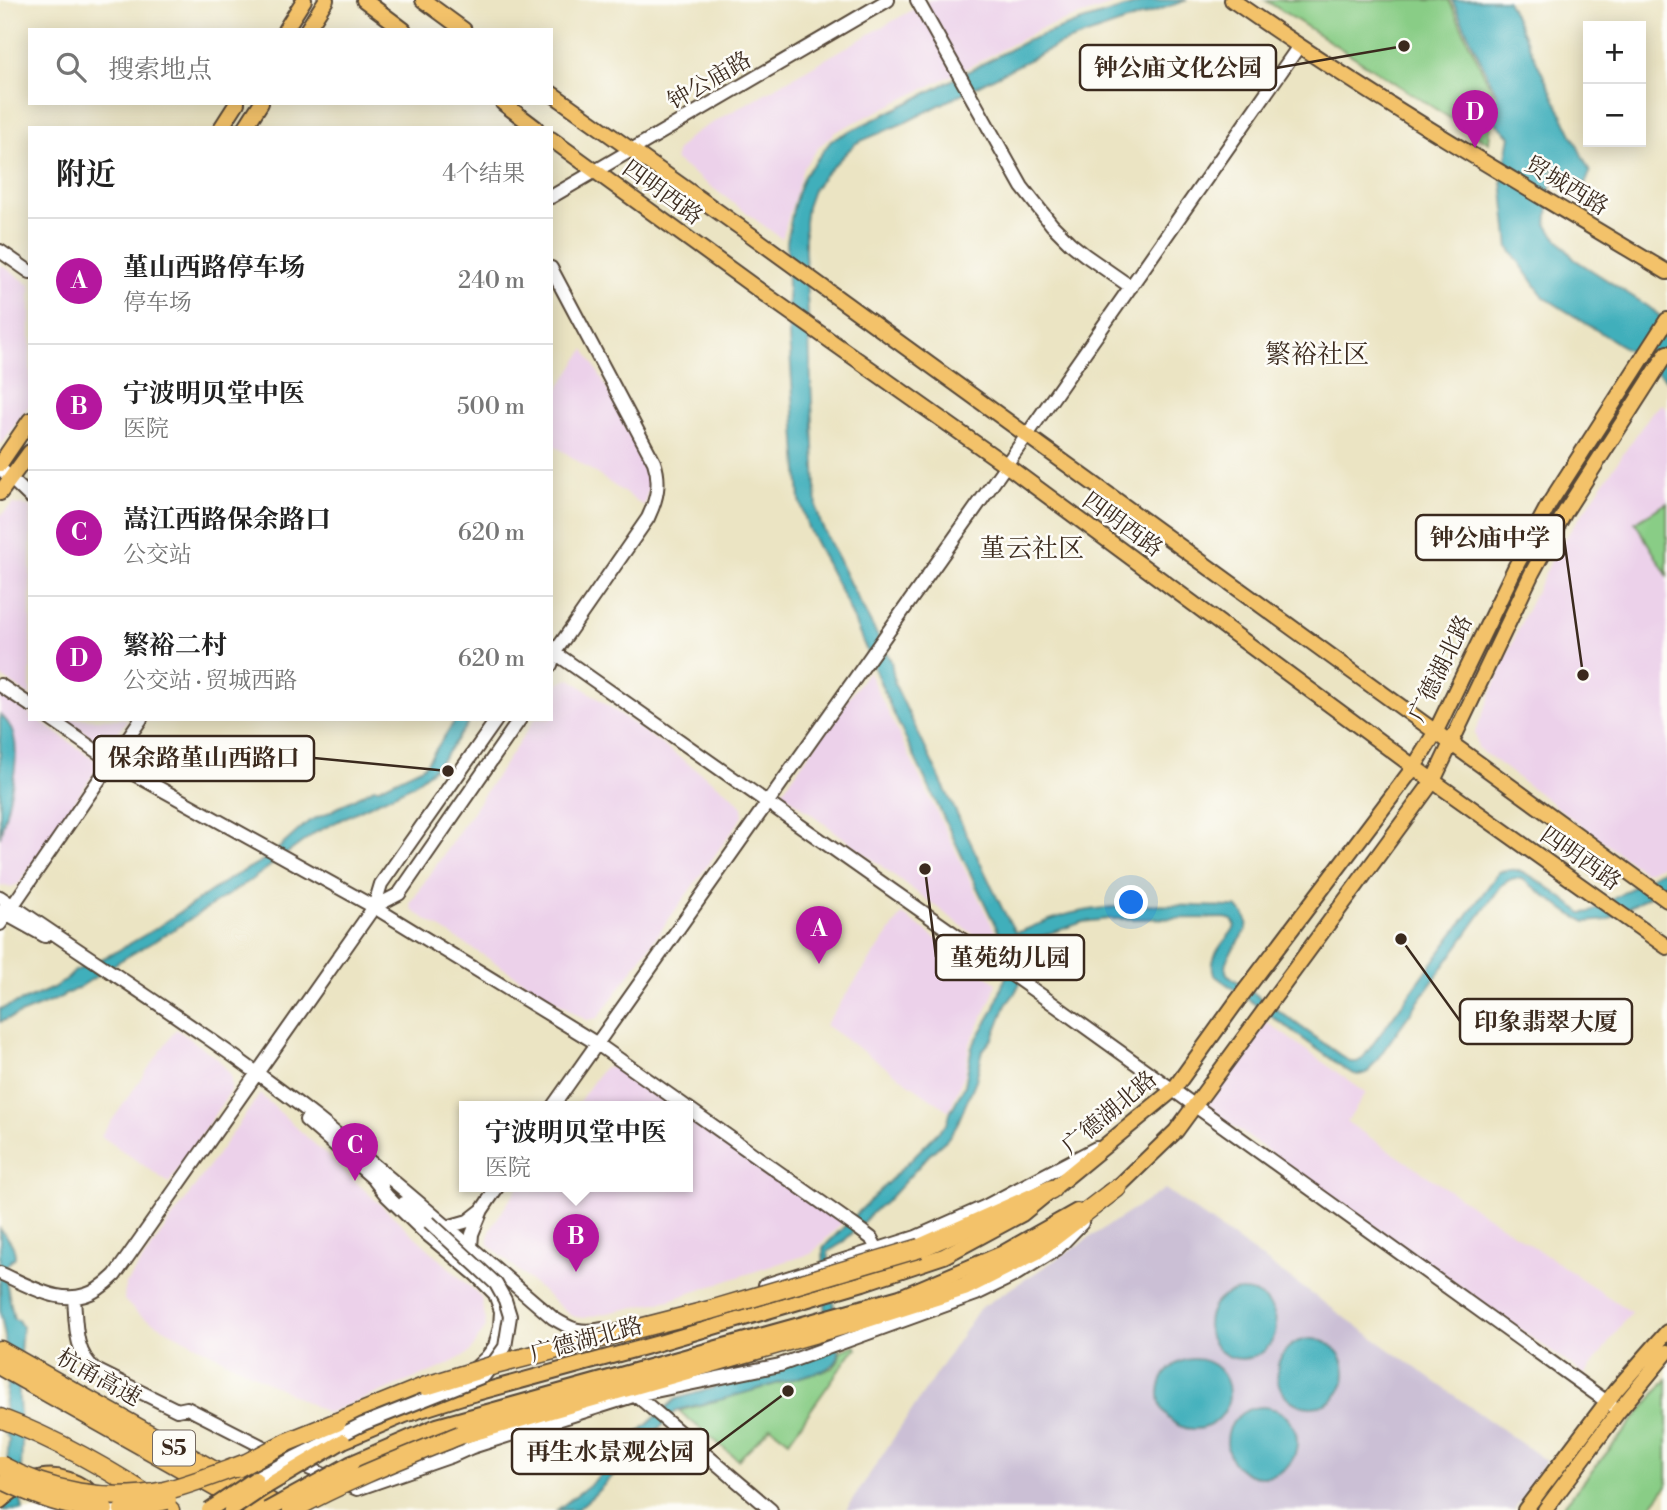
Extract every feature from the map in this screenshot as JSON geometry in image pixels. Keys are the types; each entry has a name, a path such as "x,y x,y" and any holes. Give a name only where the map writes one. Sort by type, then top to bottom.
{"highway":[{"path":"292,1510 326,1491 460,1435 855,1322 964,1287 1035,1251 1117,1188"},
{"path":"123,1510 166,1500 216,1479 251,1471 287,1442 426,1385 713,1309 920,1248 1052,1189"},
{"name":"杭甬高速","path":"0,1350 62,1393 256,1510"},
{"name":"杭甬高速","path":"0,1366 62,1393 284,1510"},
{"path":"0,1418 37,1432 99,1465 170,1510"},
{"path":"0,1465 48,1486 78,1493 118,1496 161,1491 251,1471"},
{"path":"0,1478 41,1498 66,1505 105,1510"}],"main road":[{"path":"286,28 304,0"},
{"path":"308,28 326,0"},
{"path":"364,0 401,28"},
{"path":"423,0 461,28"},
{"name":"贸城西路","path":"1236,2 1299,47 1667,272"},
{"name":"四明西路","path":"553,94 751,235 1663,898"},
{"path":"223,126 236,105"},
{"path":"246,126 260,105"},
{"path":"506,105 533,126"},
{"name":"四明西路","path":"553,140 1006,465 1433,781 1667,947"},
{"name":"广德湖北路","path":"231,1510 343,1441 382,1425 462,1397 659,1343 863,1283 944,1256 1022,1214 1173,1090 1414,766 1435,733 1549,504 1664,325"},
{"name":"广德湖北路","path":"267,1510 352,1463 437,1426 900,1297 1001,1254 1117,1188 1176,1131 1433,781 1552,535 1667,353"},
{"path":"0,466 28,422"},
{"path":"0,493 28,455"},
{"path":"1545,1510 1613,1406 1667,1332"},
{"path":"1525,1510 1613,1406 1667,1352"},
{"path":"209,1510 251,1471"},
{"path":"0,1501 24,1482 43,1476 57,1477 83,1487 102,1502 105,1510"}],"street":[{"name":"钟公庙路","path":"553,196 888,0"},
{"path":"917,0 1022,187 1070,243 1130,287"},
{"path":"556,1101 1299,47"},
{"path":"0,251 28,271"},
{"path":"553,272 659,476 656,501 648,518 553,655"},
{"path":"0,466 28,496"},
{"path":"553,657 767,802 1045,998 1613,1406"},
{"path":"0,685 28,704"},
{"path":"53,721 112,762 374,906 596,1043 678,1101"},
{"path":"5,914 140,721"},
{"path":"0,1273 47,1294 64,1298 97,1290 115,1275 374,906 381,884 497,721"},
{"path":"374,906 399,894 519,721"},
{"path":"0,897 5,914 39,932 103,974 317,1119 553,1318 568,1327 586,1332 663,1318 916,1237 984,1206 1108,1142"},
{"path":"5,914 84,953 255,1077 375,1181 429,1222 496,1284 510,1317 505,1348 491,1366"},
{"path":"693,1111 842,1216 871,1238 877,1249"},
{"path":"278,1455 469,1373 495,1346 501,1311 495,1294 423,1231 375,1181"},
{"path":"74,1297 81,1354 96,1370 177,1410 187,1408 278,1455 357,1489 472,1447 636,1395 780,1364 975,1294 1015,1275 1056,1249 1117,1188"},
{"path":"471,1247 472,1234 482,1210 494,1192"},
{"path":"447,1227 468,1221 482,1210"},
{"path":"636,1395 771,1510"}],"shaded area":[{"path":"930,0 1127,0 1040,29 835,132 803,168 782,239 675,160 676,152 698,131"},
{"path":"0,264 28,284 28,407 0,444"},
{"path":"585,349 649,464 651,480 644,506 553,444 553,397"},
{"path":"1663,403 1667,413 1667,864 1644,872 1478,748 1475,732 1523,618 1555,553 1652,412"},
{"path":"13,504 28,506 28,695 0,676 0,516"},
{"path":"868,671 1002,946 997,952 782,792"},
{"path":"571,679 733,796 742,807 743,816 598,1018 586,1020 413,911 410,904 534,721 553,721 553,692 559,683"},
{"path":"0,693 28,713 28,721 40,721 95,760 96,770 19,884 0,886"},
{"path":"68,721 127,721 111,742 101,744"},
{"path":"902,914 996,983 992,998 969,1046 965,1073 949,1111 825,1025"},
{"path":"1265,1021 1366,1093 1347,1122 1631,1312 1585,1375 1203,1105"},
{"path":"176,1029 217,1058 231,1075 231,1090 169,1183 101,1136"},
{"path":"617,1066 670,1101 580,1101 603,1068"},
{"path":"260,1094 481,1297 486,1327 469,1353 439,1369 327,1413 139,1315 124,1300 125,1285"},
{"path":"693,1117 843,1222 811,1254 670,1300 583,1318 572,1316 564,1310 489,1245 488,1237 515,1192 693,1192"},
{"path":"1165,1189 1546,1461 1514,1510 846,1510 979,1309"}],"green space":[{"path":"1265,0 1449,0 1493,93 1489,143"},
{"path":"1667,503 1667,575 1635,522"},
{"path":"855,1345 857,1349 851,1353 789,1441 771,1427 738,1460 679,1411 833,1368 840,1359 840,1351"},
{"path":"1667,1379 1667,1486 1648,1510 1560,1510"}],"water":[{"path":"1149,0 1187,0 1058,45 908,121 856,143 825,174 813,190 807,207 805,252 817,510 821,524 891,661 895,685 1015,932 1093,909 1154,905 1236,907 1245,916 1247,924 1245,932 1229,956 1227,974 1350,1062 1357,1062 1362,1059 1499,872 1514,870 1532,877 1582,913 1591,912 1667,869 1667,886 1607,920 1586,922 1570,914 1524,880 1515,878 1507,882 1501,886 1368,1072 1359,1075 1345,1069 1214,975 1213,962 1221,945 1234,929 1232,920 1109,919 1083,922 1030,940 1025,953 1028,966 1006,1005 993,1038 983,1050 976,1080 956,1127 885,1203 842,1243 828,1252 839,1354 832,1366 677,1410 593,1496 576,1510 557,1510 592,1483 642,1429 676,1399 827,1351 823,1248 947,1123 965,1085 972,1047 994,1010 1014,958 1014,954 1005,946 892,710 846,602 808,528 800,500 789,337 787,242 798,191 804,176 831,141 840,136 1026,41"},
{"path":"1452,0 1507,0 1590,172 1585,185 1552,168 1547,226 1574,259 1649,307 1667,322 1667,380 1633,353 1544,297 1509,248 1502,180 1510,136 1494,121 1496,93"},
{"path":"0,715 8,723 16,747 13,779 0,837"},
{"path":"455,721 470,721 444,757 413,785 316,832 254,878 80,987 0,1022 0,1009 51,989 75,971 112,954 155,929 229,879 269,857 309,821 426,764"},
{"path":"0,1229 15,1253 4,1272 14,1319 18,1320 22,1327 19,1399 22,1446 20,1494 23,1510 3,1510 0,1493 3,1488 9,1439 4,1432 7,1386 5,1337 0,1310"},
{"path":"1235,1291 1249,1291 1261,1296 1271,1306 1276,1325 1271,1344 1261,1354 1249,1359 1235,1359 1223,1354 1213,1344 1208,1332 1208,1318 1213,1306 1223,1296"},
{"path":"1311,1339 1324,1341 1335,1349 1343,1360 1343,1386 1335,1397 1324,1405 1311,1407 1298,1405 1287,1397 1279,1386 1277,1373 1279,1360 1287,1349 1298,1341"},
{"path":"1194,1359 1213,1365 1223,1375 1229,1394 1223,1413 1213,1423 1194,1429 1175,1423 1165,1413 1159,1394 1165,1375 1175,1365"},
{"path":"1262,1407 1281,1413 1291,1423 1297,1442 1291,1461 1281,1471 1262,1477 1243,1471 1233,1461 1227,1442 1233,1423 1243,1413"}],"place":[{"name":"钟公庙文化公园","path":"1404,46"},
{"name":"繁裕二村","path":"1475,148"},
{"name":"钟公庙中学","path":"1583,675"},
{"name":"保余路堇山西路口","path":"448,771"},
{"name":"堇苑幼儿园","path":"925,869"},
{"name":"印象翡翠大厦","path":"1401,939"},
{"name":"堇山西路停车场","path":"819,964"},
{"name":"嵩江西路保余路口","path":"355,1181"},
{"name":"宁波明贝堂中医","path":"576,1272"},
{"name":"再生水景观公园","path":"788,1391"}],"district":[{"name":"繁裕社区","path":"1317,354"},
{"name":"堇云社区","path":"1032,548"}]}
